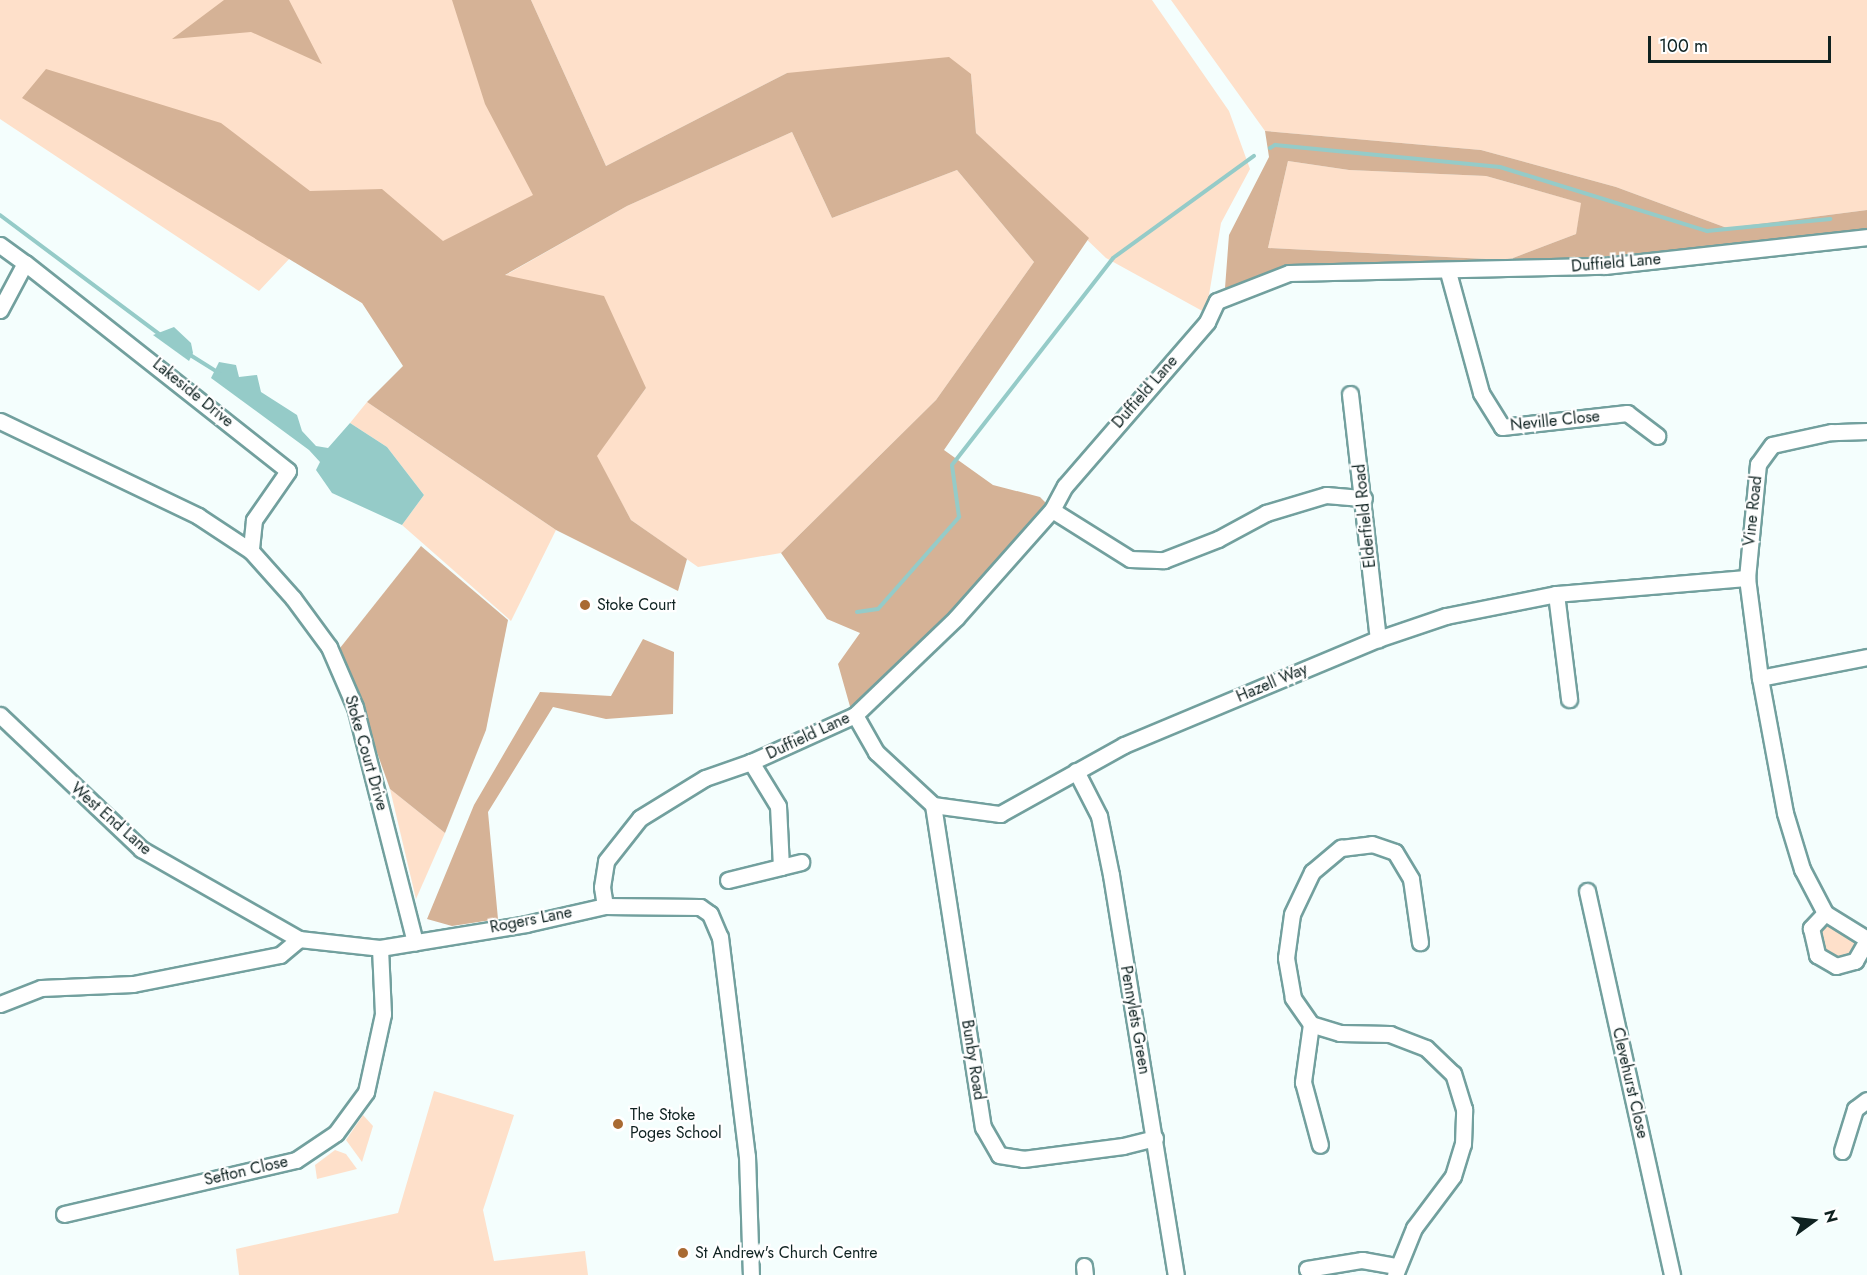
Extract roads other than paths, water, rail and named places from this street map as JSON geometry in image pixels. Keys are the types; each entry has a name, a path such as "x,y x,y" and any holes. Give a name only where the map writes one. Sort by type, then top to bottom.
{"street":[{"name":"Duffield Lane","path":"605,906 602,887 606,861 640,818 705,778 751,762 855,715 956,618 1052,510 1065,486 1207,322 1217,301 1289,273 1448,272 1605,266 1867,237"},
{"name":"Lakeside Drive","path":"0,245 288,471 254,520 251,551"},
{"path":"0,310 25,263"},
{"name":"Neville Close","path":"1448,272 1481,393 1502,427 1627,413 1657,436"},
{"name":"Elderfield Road","path":"1350,394 1364,498 1378,639"},
{"name":"Stoke Court Drive","path":"0,421 198,516 251,551 329,647 342,677 375,780 415,942"},
{"name":"Vine Road","path":"1826,914 1802,869 1785,813 1760,678 1747,578 1758,464 1772,445 1831,432 1867,431"},
{"path":"1052,510 1130,560 1164,560 1218,539 1266,513 1326,495 1364,498"},
{"name":"Hazell Way","path":"933,805 1000,814 1124,745 1378,639 1446,616 1556,594 1747,578"},
{"path":"1556,594 1569,699"},
{"path":"1760,678 1867,657"},
{"name":"West End Lane","path":"0,715 141,849 299,939"},
{"path":"855,715 876,752 933,805"},
{"path":"751,762 778,806 781,867"},
{"name":"Pennylets Green","path":"1076,771 1099,816 1155,1138 1176,1275"},
{"name":"Bunby Road","path":"933,805 983,1127 999,1155 1023,1159 1123,1146 1155,1138"},
{"path":"1307,1269 1362,1260 1395,1271 1414,1228 1453,1176 1463,1144 1464,1109 1453,1074 1426,1048 1390,1034 1340,1033 1311,1024 1293,998 1286,958 1292,914 1312,872 1341,848 1372,844 1395,852 1411,879 1420,942"},
{"path":"728,880 801,862"},
{"name":"Clevehurst Close","path":"1587,891 1672,1275"},
{"name":"Rogers Lane","path":"299,939 380,948 526,924 605,906 700,908 717,925 747,1156 751,1275"},
{"path":"1826,914 1867,939 1855,961 1836,966 1817,955 1811,928 1826,914"},
{"path":"0,1004 41,988 133,984 280,955 299,939"},
{"name":"Sefton Close","path":"64,1215 296,1160 336,1133 366,1092 383,1014 380,948"},
{"path":"1311,1024 1303,1082 1320,1145"},
{"path":"1842,1151 1855,1109 1867,1100"}],"water":[{"path":"174,327 191,343 193,353 189,361 153,335"},
{"path":"219,362 236,365 239,377 257,375 261,392 297,415 302,431 316,446 328,448 350,423 387,447 424,495 402,525 332,493 316,470 320,462 309,450 211,378"}],"waterway":[{"path":"1270,148 1275,145 1500,167 1707,231 1830,219"},
{"path":"857,612 878,609 959,517 952,465 1113,258 1254,156"},
{"path":"0,215 159,334"},
{"path":"187,353 219,373"}],"place":[{"name":"Stoke Court","path":"585,605"},
{"name":"The Stoke Poges School","path":"618,1124"},
{"name":"St Andrew's Church Centre","path":"683,1253"}]}
